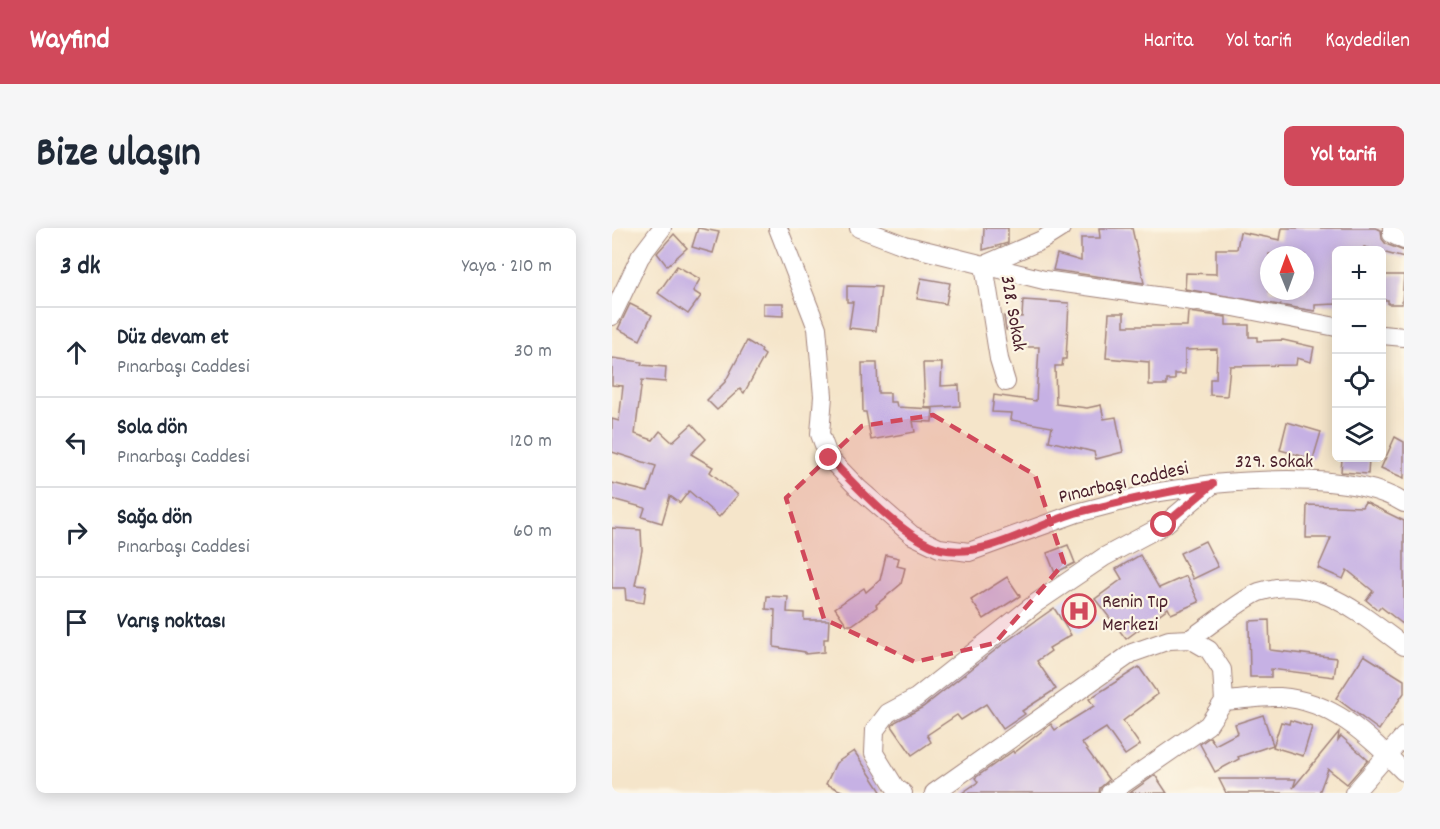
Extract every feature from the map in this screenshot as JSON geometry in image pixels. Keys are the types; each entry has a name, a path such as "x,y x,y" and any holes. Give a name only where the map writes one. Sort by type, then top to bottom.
{"street":[{"path":"612,316 640,257 662,228"},
{"name":"Pınarbaşı Caddesi","path":"778,228 817,328 823,396 820,434 829,458 858,488 912,535 939,549 969,552 1077,513 1153,494 1213,484"},
{"path":"859,228 904,245 1044,280 1234,307 1332,326"},
{"name":"328. Sokak","path":"1006,381 999,359 984,265 1042,240 1061,228"},
{"path":"1392,228 1392,234 1404,240"},
{"path":"1386,335 1404,337"},
{"name":"329. Sokak","path":"1213,484 1276,480 1354,485 1404,503"},
{"name":"Pınarbaşı Caddesi","path":"903,793 895,787 873,753 875,730 888,713 916,698 1036,603 1104,557 1164,525 1213,484"},
{"path":"934,793 1132,653 1169,640 1190,639 1258,592 1303,587 1339,600 1404,646"},
{"path":"1110,793 1208,725 1224,701 1222,670 1209,650 1190,639"},
{"path":"1224,701 1280,698 1328,708 1367,734 1404,772"},
{"path":"1354,793 1404,736"}],"highlighted area":[{"path":"933,415 1035,475 1064,563 995,643 915,662 824,619 786,498 862,426"}],"shaded area":[{"name":"Renin Tıp Merkezi","path":"1079,589 1100,618 1078,633 1057,604"}],"building":[{"path":"698,228 719,232 713,253 692,247"},
{"path":"984,228 1008,228 1008,243 983,250"},
{"path":"1099,228 1132,228 1144,283 1053,270 1057,254 1081,261 1081,238 1100,238"},
{"path":"1282,228 1375,228 1381,230 1382,239 1386,244 1404,251 1404,258 1386,253 1386,246 1332,246 1332,304 1315,305 1315,311 1185,289 1186,273 1216,274 1216,249 1237,249 1240,232 1280,240"},
{"path":"674,234 687,248 667,266 657,253"},
{"path":"677,266 700,279 693,291 701,296 688,314 658,293"},
{"path":"1386,275 1404,275 1402,304 1388,304 1386,300"},
{"path":"921,278 950,283 946,304 917,299"},
{"path":"847,286 881,287 876,331 849,328 853,302 847,302"},
{"path":"1023,300 1069,303 1066,359 1063,359 1062,366 1055,366 1056,404 1087,408 1101,405 1104,419 1116,417 1123,452 1096,459 1094,452 1049,441 1052,427 1011,420 1012,413 992,412 994,395 1036,401 1039,347 1019,347 1018,330 1006,330 1004,316 1022,317"},
{"path":"763,303 783,303 783,316 763,315"},
{"path":"630,304 652,315 640,340 618,329"},
{"path":"1188,312 1226,317 1226,325 1249,325 1249,337 1257,337 1257,341 1283,340 1314,347 1311,362 1297,358 1296,365 1230,366 1227,396 1210,395 1210,379 1216,379 1217,349 1185,350 1185,374 1175,374 1175,380 1167,380 1167,385 1149,385 1149,362 1106,358 1109,313 1124,313 1124,326 1187,326"},
{"path":"747,341 762,350 761,352 765,355 744,393 740,389 717,410 707,400 725,382"},
{"path":"612,358 642,362 641,365 666,367 665,382 642,380 635,434 653,440 660,431 672,442 692,424 706,439 691,454 713,467 710,472 738,495 719,517 689,491 680,503 670,496 662,523 642,517 645,508 612,499 612,483 648,492 656,466 612,452 612,419 619,421 623,386 612,385"},
{"path":"862,363 877,363 878,393 890,393 890,402 896,402 897,407 933,409 932,422 913,421 915,432 871,440 866,412 863,412"},
{"path":"923,363 942,363 941,386 959,385 960,406 925,408"},
{"path":"1287,422 1321,432 1313,459 1280,450"},
{"path":"1395,437 1404,442 1404,478 1381,468 1386,462"},
{"path":"1342,462 1369,462 1368,474 1341,472"},
{"path":"1365,502 1404,521 1404,625 1381,607 1378,610 1366,600 1373,591 1347,570 1343,579 1318,568 1331,538 1306,538 1307,505 1362,507"},
{"path":"612,528 641,530 642,550 635,585 646,586 644,603 626,600 625,588 612,588"},
{"path":"1205,541 1218,567 1193,579 1180,553"},
{"path":"1068,545 1075,563 1055,573 1047,553"},
{"path":"886,555 899,558 897,566 905,568 901,584 876,605 877,607 852,625 847,625 835,608 864,588 866,592 880,580"},
{"path":"1140,555 1159,588 1186,576 1199,602 1171,614 1168,608 1126,639 1095,599 1122,579 1116,569"},
{"path":"1007,577 1020,596 984,619 971,600"},
{"path":"767,596 788,597 787,612 804,613 804,620 829,620 828,639 824,639 824,652 805,654 805,652 774,647 775,610 766,609"},
{"path":"1054,608 1071,635 1049,648 1051,651 1037,661 1056,689 1022,711 1025,714 1003,729 986,704 961,720 957,715 927,735 931,742 912,755 892,726 895,722 923,707 1007,641"},
{"path":"1269,620 1270,650 1337,658 1334,677 1271,669 1271,677 1250,677 1249,621"},
{"path":"1364,655 1404,680 1404,693 1379,730 1336,698"},
{"path":"1139,667 1158,694 1123,721 1140,745 1125,755 1106,728 1082,743 1109,780 1100,788 1099,793 962,793 978,782 975,778 1013,751 1014,753 1051,724 1055,730 1094,706 1089,699"},
{"path":"1263,715 1273,745 1238,757 1239,759 1215,772 1200,744 1210,737 1215,745 1238,733 1235,724"},
{"path":"1290,720 1312,727 1303,756 1273,747 1281,722 1289,724"},
{"path":"1339,732 1338,740 1341,736 1368,760 1347,784 1328,769 1319,793 1226,793 1219,779 1296,779 1293,788"},
{"path":"854,751 882,793 846,793 826,784 836,763"},
{"path":"1155,775 1167,793 1130,793"}],"place":[{"name":"Renin Tıp Merkezi","path":"1079,611"}],"route":[{"path":"829,458 858,488 912,535 939,549 969,552 1077,513 1153,494 1213,484 1164,525"}]}
